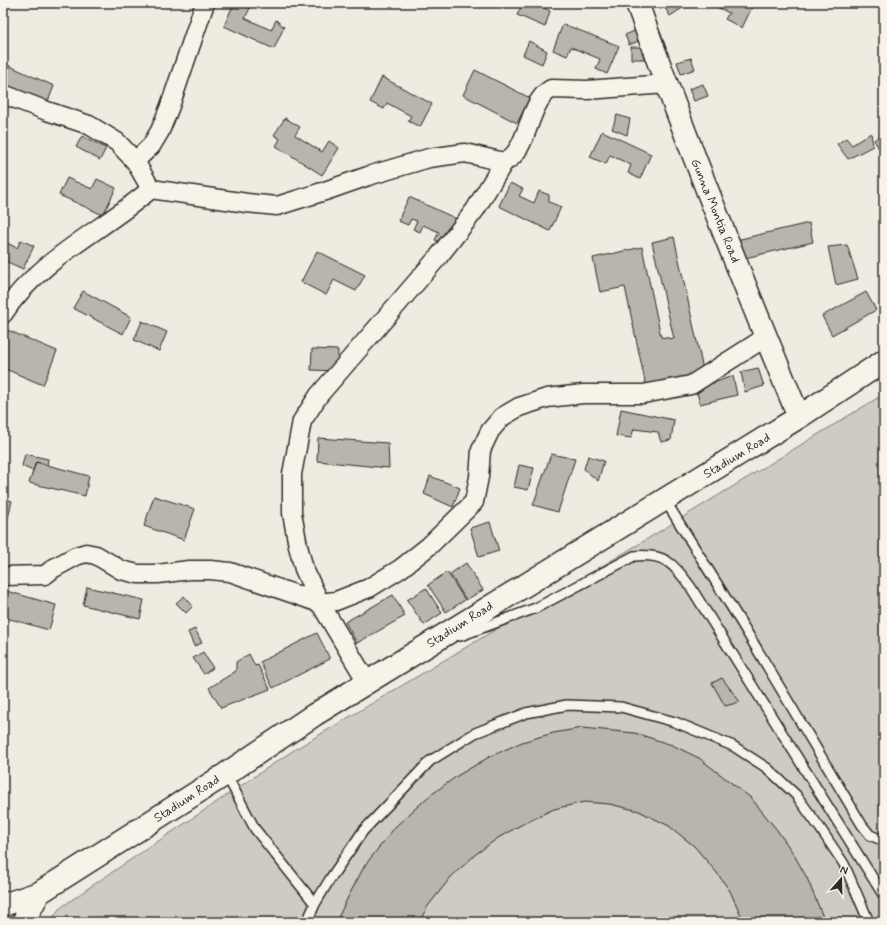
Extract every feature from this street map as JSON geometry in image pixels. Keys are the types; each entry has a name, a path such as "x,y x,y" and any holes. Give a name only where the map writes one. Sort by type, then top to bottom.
{"main road":[{"name":"Gunna Montia Road","path":"637,3 705,187 799,417"},
{"name":"Stadium Road","path":"3,905 39,893 226,774 314,715 799,417 884,361"},
{"name":"Stadium Road","path":"23,922 39,893"}],"street":[{"path":"135,161 151,146 160,131 205,3"},
{"path":"367,682 320,603 304,569 292,513 292,474 302,421 319,395 439,256 475,210 504,162 509,160 521,145 541,97 551,89 588,90 666,84"},
{"path":"3,94 89,125 117,142 135,161 151,188 247,204 277,206 380,172 429,158 465,153 504,162"},
{"path":"3,314 24,286 77,243 135,202 151,188"},
{"path":"3,576 45,575 54,568 76,556 86,553 96,555 121,570 138,574 158,574 189,570 230,572 320,603 336,601 370,588 400,569 429,546 474,502 481,450 490,431 502,417 520,407 547,398 583,394 643,394 691,385 766,337"}],"lane":[{"path":"665,500 742,624 862,824 870,835 884,841"},
{"path":"419,650 536,608 634,556 647,554 667,560 676,566 690,586 884,896"},
{"path":"307,922 315,904 330,879 363,831 430,761 475,734 526,713 567,705 621,707 675,722 733,746 767,768 796,795 844,864 868,922"},
{"path":"226,774 255,829 315,904"}],"shaded area":[{"path":"884,394 884,922 50,922 59,909 87,889 294,750 639,544"}],"building":[{"path":"234,3 239,3 250,8 245,18 271,30 276,20 284,27 274,49 224,26"},
{"path":"523,3 539,3 538,5 550,11 545,27 517,15"},
{"path":"662,3 682,3 684,7 670,16"},
{"path":"709,3 754,3 742,28 725,19 729,13"},
{"path":"563,24 619,46 607,74 596,69 600,59 571,47 567,56 553,50"},
{"path":"637,30 641,40 629,45 625,35"},
{"path":"529,41 547,51 542,64 523,55"},
{"path":"631,47 646,47 647,59 631,59"},
{"path":"691,58 695,69 681,74 677,62"},
{"path":"3,63 54,86 47,104 3,85"},
{"path":"475,70 530,98 517,123 463,95"},
{"path":"382,77 432,104 420,127 408,121 411,116 387,103 384,109 370,102"},
{"path":"703,84 708,96 694,101 689,89"},
{"path":"617,115 630,119 627,135 612,129"},
{"path":"285,118 300,127 295,135 322,152 329,141 339,148 322,175 276,146 280,139 274,135"},
{"path":"602,131 651,154 640,179 628,173 631,165 610,155 606,164 590,157"},
{"path":"871,133 873,146 848,159 837,144 846,138 852,145"},
{"path":"884,133 884,157 874,140"},
{"path":"82,136 106,148 100,160 76,147"},
{"path":"67,178 92,189 97,179 116,188 103,215 59,195"},
{"path":"510,183 523,189 519,196 534,203 539,191 549,195 549,202 561,207 550,231 499,206"},
{"path":"409,197 459,220 447,245 435,240 439,232 423,225 420,232 413,229 417,221 411,219 408,225 398,221"},
{"path":"809,223 813,242 737,260 732,241"},
{"path":"674,237 704,374 646,386 625,287 600,292 593,258 642,247 661,337 674,339 652,242"},
{"path":"21,240 34,246 23,269 3,260 3,241 17,248"},
{"path":"847,245 858,279 836,285 828,247"},
{"path":"317,251 365,275 356,291 334,280 326,295 301,282"},
{"path":"83,291 131,317 123,334 73,308"},
{"path":"866,292 876,310 832,335 822,316"},
{"path":"142,321 167,332 159,351 134,340"},
{"path":"5,329 57,351 43,385 3,368 3,334"},
{"path":"312,349 338,350 337,371 311,370"},
{"path":"758,368 764,386 745,392 741,372"},
{"path":"733,376 737,395 700,404 696,389"},
{"path":"621,409 674,420 671,440 661,442 658,432 634,429 631,438 616,436"},
{"path":"318,438 388,443 389,468 317,461"},
{"path":"25,454 48,459 47,465 36,462 33,471 22,466"},
{"path":"551,454 575,459 558,512 533,505"},
{"path":"588,456 604,461 598,481 584,469"},
{"path":"36,462 89,476 85,496 29,483"},
{"path":"519,465 534,468 528,490 514,487"},
{"path":"430,476 460,488 453,507 424,494"},
{"path":"154,496 195,509 184,540 144,526"},
{"path":"3,498 12,501 8,518 3,517"},
{"path":"490,522 499,551 479,557 470,528"},
{"path":"466,563 483,590 466,600 450,574"},
{"path":"447,572 465,600 446,612 428,585"},
{"path":"87,587 144,600 140,619 83,605"},
{"path":"426,588 442,613 424,625 407,600"},
{"path":"3,590 56,605 49,630 3,617"},
{"path":"393,595 405,616 357,643 345,622"},
{"path":"184,596 193,606 186,613 176,603"},
{"path":"195,629 202,643 194,646 188,632"},
{"path":"317,633 330,659 273,688 260,662"},
{"path":"203,652 213,668 204,674 193,658"},
{"path":"249,654 255,666 258,665 270,689 221,708 209,688 236,671 236,662"},
{"path":"722,678 740,702 725,706 712,683"},
{"path":"582,728 635,733 672,745 699,758 751,798 777,830 793,853 807,878 825,922 744,922 730,891 717,873 694,846 669,826 639,811 609,804 584,802 554,809 528,821 498,838 476,854 451,877 428,906 419,922 336,922 365,865 396,826 428,797 457,776 489,757 522,742 553,733"}]}
